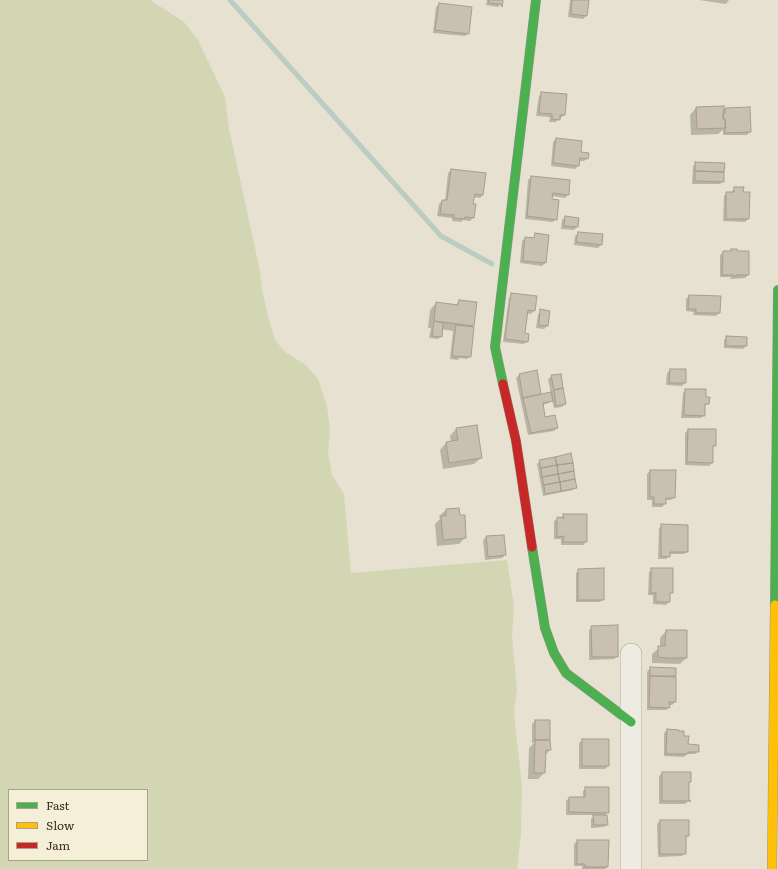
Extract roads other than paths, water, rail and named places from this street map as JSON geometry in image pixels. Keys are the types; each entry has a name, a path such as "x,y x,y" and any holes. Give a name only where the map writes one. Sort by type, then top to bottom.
{"street":[{"path":"536,0 495,347 516,441 545,628 554,653 566,673 631,722"},
{"path":"772,869 778,290"},
{"path":"631,869 632,654"}],"waterway":[{"path":"230,0 441,236 492,264"}]}
